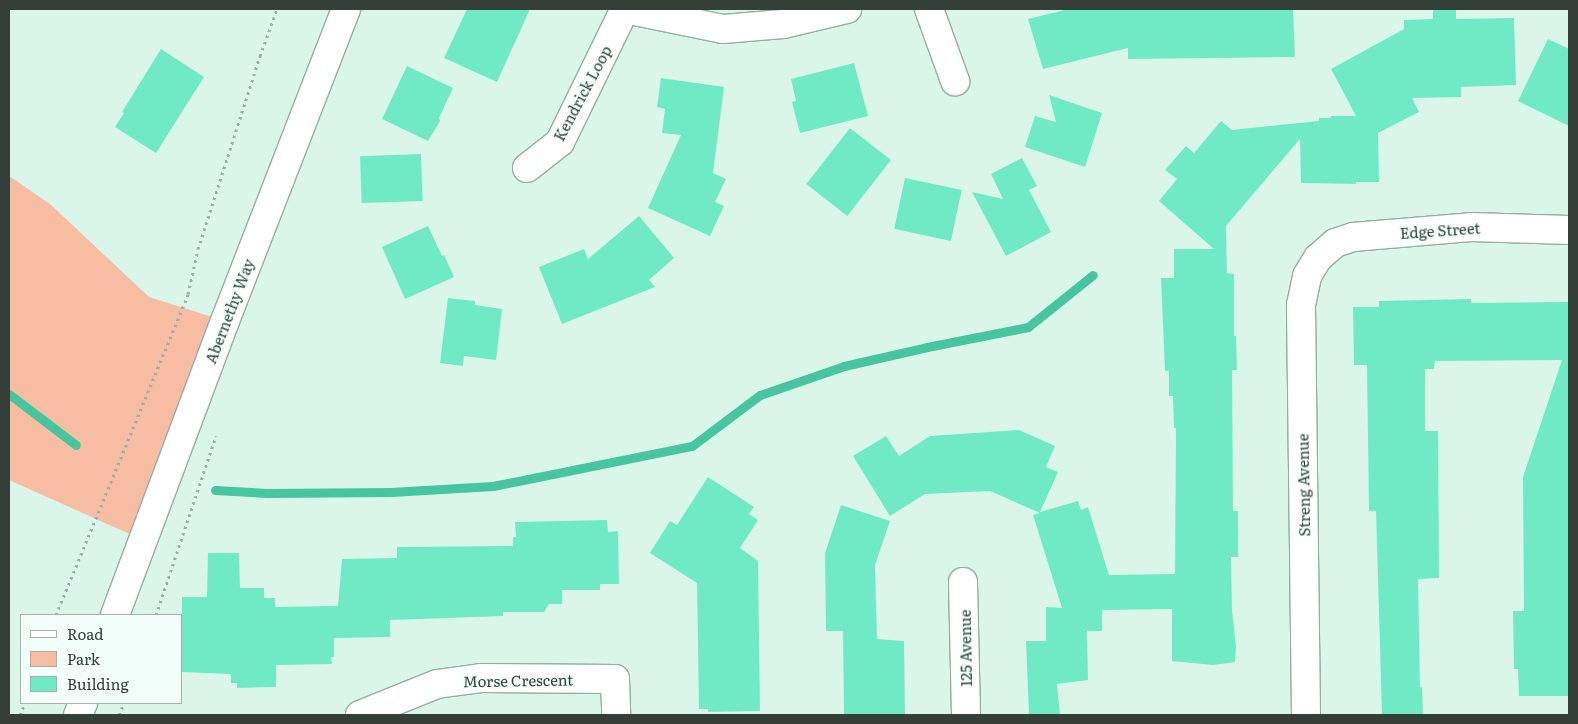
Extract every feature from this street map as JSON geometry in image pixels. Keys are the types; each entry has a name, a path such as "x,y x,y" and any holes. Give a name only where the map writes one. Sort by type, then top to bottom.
{"street":[{"name":"Abernethy Way","path":"115,614 225,321 346,9"},
{"name":"Kendrick Loop","path":"527,168 560,142 625,9 723,29 782,24 847,9"},
{"path":"929,9 955,80"},
{"name":"Edge Street","path":"1318,258 1335,243 1353,237 1470,227 1569,230"},
{"name":"Streng Avenue","path":"1306,715 1300,305 1307,276 1318,258"},
{"name":"125 Avenue","path":"963,582 966,715"},
{"name":"Morse Crescent","path":"360,715 437,684 473,679 519,678 615,679 616,715"}],"path":[{"path":"56,614 188,294 201,240 277,9"}],"green space":[{"path":"9,176 50,204 149,297 225,321 143,540 9,480"}],"building":[{"path":"467,9 530,9 497,82 444,58"},
{"path":"1069,9 1293,9 1295,57 1128,59 1128,48 1043,69 1028,19"},
{"path":"1433,9 1456,9 1456,19 1514,18 1516,85 1461,87 1461,97 1412,98 1419,112 1378,133 1379,182 1356,182 1356,184 1301,183 1300,139 1226,226 1227,273 1234,274 1234,336 1236,336 1237,370 1232,370 1233,511 1238,511 1238,557 1231,557 1232,611 1236,646 1235,662 1213,665 1172,661 1172,609 1102,610 1102,631 1087,631 1088,680 1057,684 1060,715 1029,715 1026,641 1046,641 1046,607 1062,608 1033,515 1040,513 990,491 925,494 890,516 853,456 886,436 899,456 930,436 1019,430 1055,446 1046,467 1058,472 1040,512 1078,501 1081,510 1088,507 1109,575 1175,574 1176,428 1174,428 1173,396 1169,396 1169,371 1165,371 1161,278 1174,278 1174,249 1214,249 1159,201 1177,179 1165,170 1186,146 1194,153 1221,121 1232,130 1319,121 1319,118 1331,118 1331,116 1356,116 1331,69 1404,29 1404,20 1433,19"},
{"path":"1548,39 1569,49 1569,126 1518,101"},
{"path":"161,49 204,77 156,153 115,127 124,113 122,112"},
{"path":"854,63 868,116 800,133 792,102 796,101 791,79"},
{"path":"407,66 453,88 439,118 440,121 428,141 382,119"},
{"path":"661,78 724,87 713,173 726,179 715,202 724,206 710,236 648,208 681,135 662,133 665,109 657,107"},
{"path":"1049,95 1102,113 1085,167 1025,147 1035,116 1056,122"},
{"path":"850,128 891,160 847,216 806,184"},
{"path":"421,154 423,201 362,203 360,156"},
{"path":"1022,158 1037,186 1029,190 1051,232 1006,256 972,192 1003,199 991,174"},
{"path":"905,178 962,190 951,241 894,229"},
{"path":"639,216 674,258 649,280 655,287 562,324 539,267 584,249 588,259"},
{"path":"428,226 454,277 405,299 382,247"},
{"path":"448,298 475,301 475,305 502,309 496,360 464,356 463,366 440,363"},
{"path":"1471,299 1471,303 1569,302 1569,696 1519,696 1518,669 1514,669 1513,611 1524,611 1523,477 1562,360 1435,361 1434,369 1425,369 1425,431 1438,431 1439,578 1418,579 1420,687 1422,687 1423,715 1382,715 1376,511 1369,511 1367,365 1354,365 1353,307 1379,307 1379,301"},
{"path":"708,477 754,507 749,514 758,520 740,548 758,561 760,711 708,712 708,709 699,709 697,583 650,553 670,521 677,525"},
{"path":"841,505 890,521 875,565 877,639 904,641 905,715 844,715 843,631 826,631 825,553"},
{"path":"607,520 608,532 618,531 619,584 600,584 600,590 562,590 562,604 549,604 544,612 503,612 503,616 390,620 390,637 334,638 334,657 331,657 332,664 276,665 276,687 237,688 237,683 231,683 231,674 182,672 182,597 207,597 208,553 239,553 240,588 264,588 264,598 275,598 275,607 338,606 342,559 397,558 397,547 513,546 513,537 516,537 515,522"}],"waterway":[{"path":"215,490 267,493 391,492 493,486 692,446 760,395 844,366 1028,327 1093,275"},
{"path":"9,394 76,445"}]}
